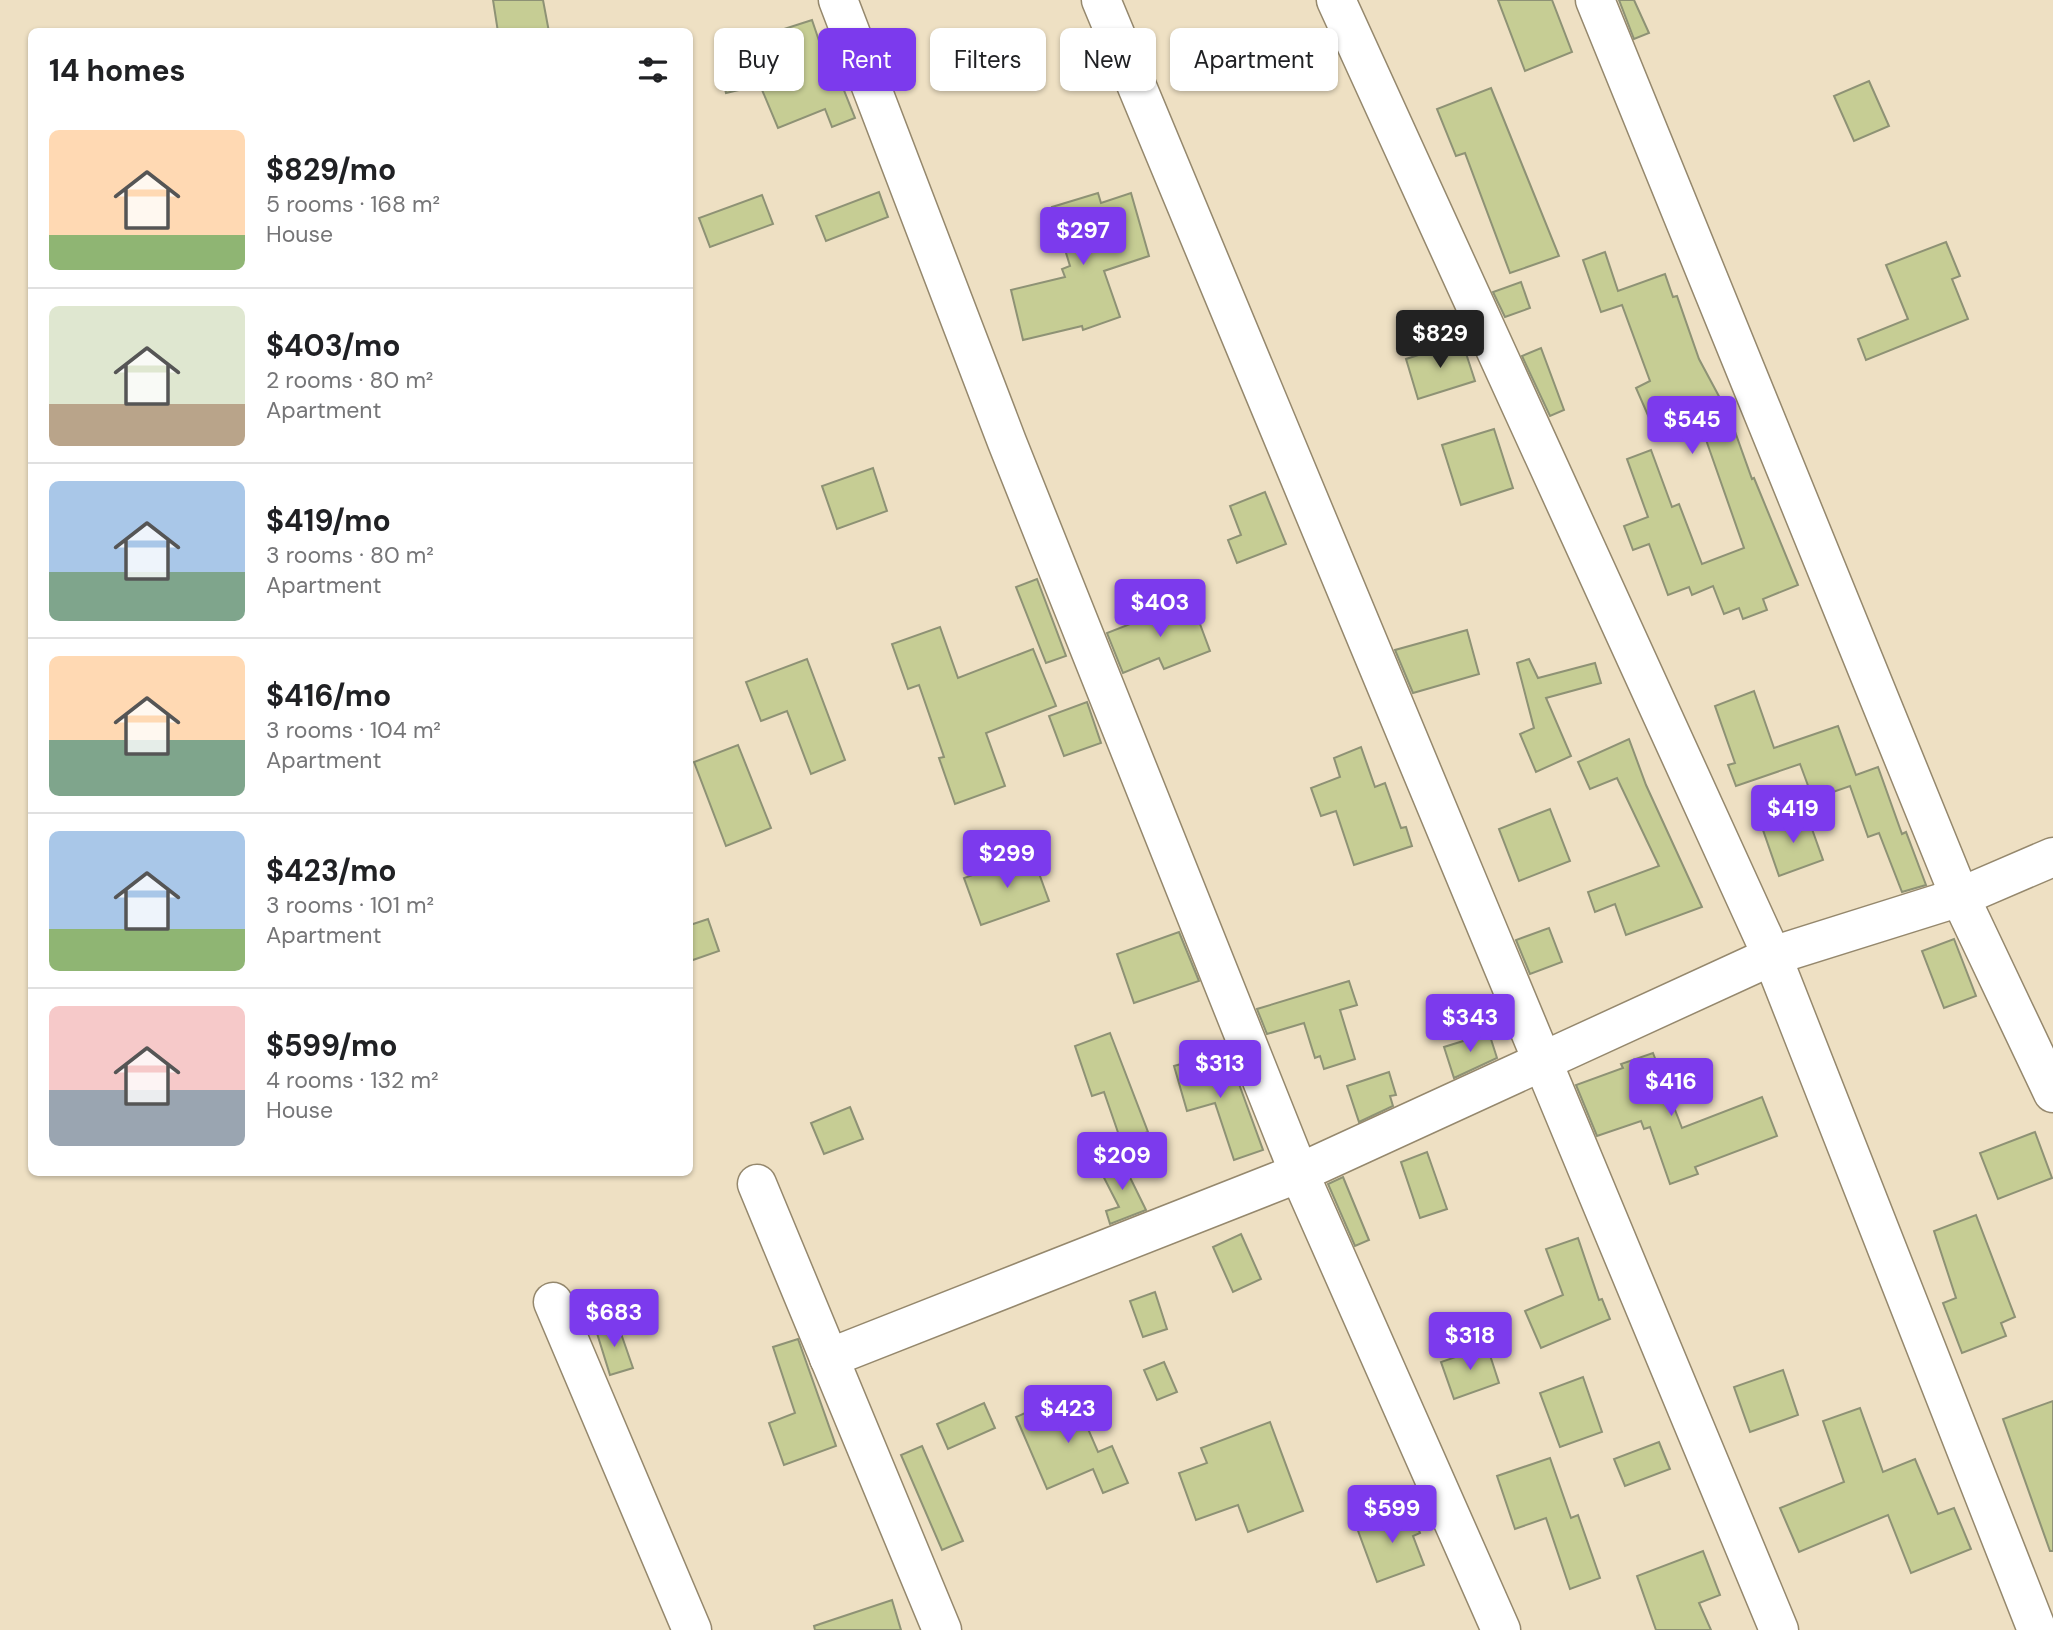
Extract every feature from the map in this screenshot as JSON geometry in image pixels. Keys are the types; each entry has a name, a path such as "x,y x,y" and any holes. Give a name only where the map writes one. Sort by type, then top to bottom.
{"street":[{"path":"838,0 1012,455 1299,1173 1502,1630"},
{"path":"1101,0 1779,1630"},
{"path":"1336,0 1772,956 2037,1630"},
{"path":"1595,0 1960,897 2053,1093"},
{"path":"829,1358 1299,1173 1772,956 1960,897 2053,857"},
{"path":"757,1184 942,1630"},
{"path":"553,1302 692,1630"}],"building":[{"path":"493,0 543,0 548,28 497,28"},
{"path":"1498,0 1552,0 1572,52 1525,71"},
{"path":"1619,0 1634,0 1649,33 1634,39"},
{"path":"812,20 818,38 818,91 844,91 855,118 832,127 825,109 778,128 763,91 804,91 804,28 787,28"},
{"path":"1869,81 1889,126 1854,141 1834,96"},
{"path":"1491,88 1559,256 1510,273 1465,153 1456,156 1437,109"},
{"path":"879,192 888,217 826,241 816,216"},
{"path":"1098,193 1101,203 1131,193 1149,256 1104,271 1120,317 1083,330 1082,326 1023,340 1011,290 1065,277 1062,269 1070,266 1052,207"},
{"path":"762,195 773,224 710,247 699,218"},
{"path":"1946,242 1960,276 1952,279 1968,319 1866,360 1858,339 1908,319 1886,265"},
{"path":"1605,252 1618,291 1665,274 1673,297 1677,296 1699,359 1729,415 1752,479 1754,478 1798,585 1763,599 1767,610 1743,619 1739,608 1724,614 1713,586 1692,595 1689,587 1668,595 1649,544 1633,550 1624,526 1648,517 1627,459 1651,450 1672,507 1679,504 1702,564 1744,548 1698,417 1657,436 1636,388 1650,381 1622,305 1601,312 1583,260"},
{"path":"1521,282 1530,308 1505,317 1493,292"},
{"path":"1462,341 1475,381 1418,399 1406,359"},
{"path":"1541,348 1564,410 1550,416 1522,356"},
{"path":"1494,429 1513,488 1461,505 1442,445"},
{"path":"873,468 887,511 837,529 822,486"},
{"path":"1265,492 1286,544 1237,563 1228,540 1241,535 1230,506"},
{"path":"1037,579 1066,656 1046,663 1016,587"},
{"path":"1191,600 1210,651 1164,669 1159,658 1123,673 1107,633"},
{"path":"940,627 958,678 1033,649 1056,706 986,733 1005,786 955,804 939,758 944,757 919,685 908,689 892,644"},
{"path":"1467,630 1479,674 1413,693 1395,650"},
{"path":"807,659 845,760 811,774 787,711 761,721 746,682"},
{"path":"1529,659 1538,678 1595,663 1601,683 1546,698 1571,756 1536,772 1520,734 1534,728 1517,663"},
{"path":"1754,691 1774,748 1838,726 1856,775 1878,767 1902,834 1906,832 1926,885 1902,892 1879,833 1868,837 1850,786 1813,799 1800,764 1736,786 1728,765 1735,763 1715,706"},
{"path":"1087,702 1101,743 1064,756 1049,716"},
{"path":"1629,739 1646,785 1702,907 1626,935 1615,904 1595,912 1588,892 1659,866 1617,778 1590,789 1578,762"},
{"path":"738,745 771,828 726,846 694,762"},
{"path":"1361,747 1375,787 1385,783 1401,828 1406,827 1412,846 1354,865 1336,811 1321,816 1311,788 1340,777 1334,758"},
{"path":"1550,809 1570,861 1519,881 1499,829"},
{"path":"1807,815 1823,860 1779,876 1763,830"},
{"path":"1032,854 1049,901 981,925 964,878"},
{"path":"708,919 719,951 693,960 693,924"},
{"path":"1549,928 1562,962 1530,974 1516,940"},
{"path":"1179,932 1199,981 1134,1003 1117,954"},
{"path":"1954,939 1976,996 1944,1008 1922,951"},
{"path":"1349,981 1357,1005 1340,1010 1355,1059 1324,1069 1320,1056 1315,1058 1304,1023 1267,1034 1257,1009"},
{"path":"1110,1033 1148,1132 1121,1141 1104,1092 1092,1096 1075,1046"},
{"path":"1489,1033 1497,1058 1454,1078 1444,1047"},
{"path":"1227,1051 1263,1150 1234,1160 1215,1103 1187,1111 1174,1066"},
{"path":"1653,1053 1682,1128 1762,1097 1777,1136 1695,1167 1698,1174 1670,1184 1650,1127 1644,1129 1641,1121 1597,1136 1576,1085 1623,1068 1621,1064"},
{"path":"1389,1072 1396,1095 1390,1096 1393,1106 1359,1122 1347,1086"},
{"path":"850,1107 863,1139 824,1154 811,1123"},
{"path":"2035,1132 2052,1178 1998,1199 1980,1153"},
{"path":"1427,1152 1447,1209 1420,1218 1401,1162"},
{"path":"1121,1159 1146,1210 1110,1224 1106,1211 1119,1207 1100,1170"},
{"path":"1343,1177 1369,1240 1355,1246 1328,1184"},
{"path":"1976,1215 2015,1317 2001,1323 2006,1336 1962,1353 1943,1303 1956,1298 1934,1231"},
{"path":"1241,1234 1261,1279 1233,1292 1213,1247"},
{"path":"1578,1238 1599,1300 1602,1299 1610,1319 1541,1348 1525,1311 1563,1295 1546,1249"},
{"path":"1155,1292 1167,1329 1143,1337 1130,1301"},
{"path":"617,1322 633,1368 610,1375 596,1330"},
{"path":"798,1339 836,1446 784,1465 769,1423 795,1413 773,1347"},
{"path":"1487,1346 1499,1383 1454,1399 1441,1362"},
{"path":"1164,1362 1177,1392 1157,1400 1144,1370"},
{"path":"1783,1370 1798,1415 1750,1432 1734,1387"},
{"path":"1583,1377 1602,1432 1560,1447 1540,1393"},
{"path":"1072,1392 1098,1452 1112,1446 1128,1483 1103,1493 1093,1469 1047,1489 1016,1417"},
{"path":"2053,1401 2053,1551 2050,1551 2003,1419"},
{"path":"984,1403 995,1428 948,1449 937,1424"},
{"path":"1860,1408 1883,1472 1915,1459 1938,1514 1954,1508 1971,1549 1911,1573 1888,1515 1799,1552 1780,1508 1844,1482 1823,1421"},
{"path":"1270,1422 1303,1511 1248,1532 1238,1505 1196,1520 1179,1473 1207,1463 1201,1448"},
{"path":"1659,1442 1670,1469 1625,1486 1614,1459"},
{"path":"922,1446 963,1541 942,1550 901,1455"},
{"path":"1550,1458 1571,1518 1578,1515 1600,1578 1570,1589 1546,1518 1515,1529 1497,1476"},
{"path":"1410,1508 1420,1533 1413,1536 1424,1565 1377,1582 1357,1528"},
{"path":"1703,1551 1720,1595 1699,1603 1711,1630 1656,1630 1637,1576"},
{"path":"892,1600 901,1630 815,1630 814,1626"}]}
